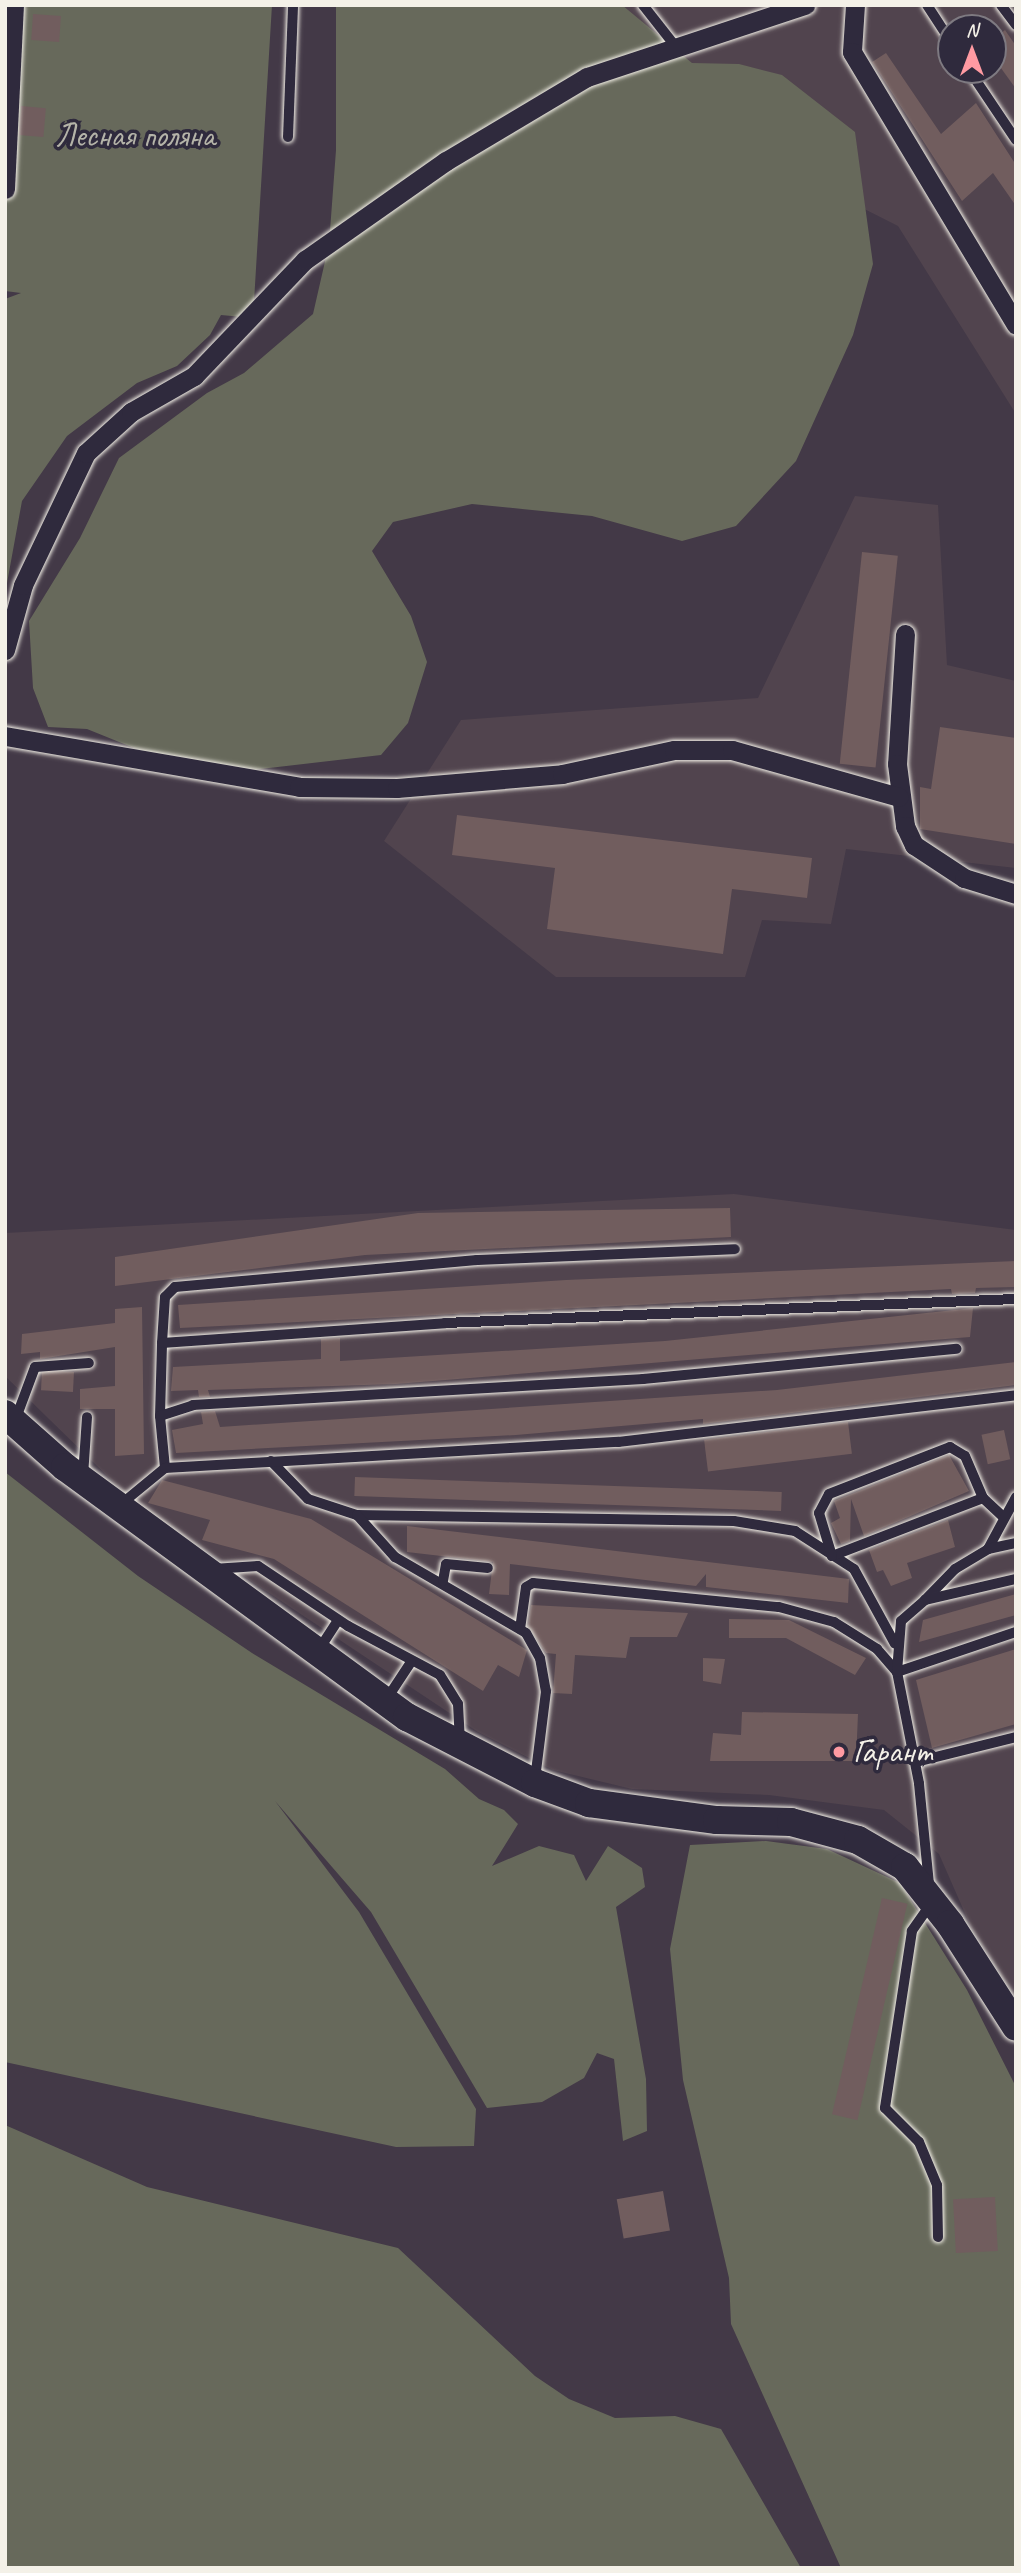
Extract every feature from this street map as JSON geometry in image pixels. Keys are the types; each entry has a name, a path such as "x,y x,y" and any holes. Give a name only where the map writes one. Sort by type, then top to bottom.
{"street":[{"path":"5,189 14,5"},
{"path":"855,5 852,52 1016,325"},
{"path":"5,650 23,585 86,453 131,412 194,376 305,260 446,162 587,77 676,47 759,12 799,6"},
{"path":"905,634 900,797 914,845 964,878 1016,894"},
{"path":"5,736 299,787 397,788 535,776 674,750 732,750 900,797"},
{"path":"10,1418 83,1480 386,1701 461,1745 535,1783 589,1803 717,1820 791,1822 858,1840 905,1867 932,1902 1016,2028"}],"lane":[{"path":"288,137 293,5"},
{"path":"642,5 676,47"},
{"path":"1001,5 1016,25"},
{"path":"978,84 1016,140"},
{"path":"165,1468 160,1416 164,1297 175,1286 477,1260 736,1250"},
{"path":"162,1343 445,1323 1016,1299"},
{"path":"160,1416 193,1405 643,1379 957,1349"},
{"path":"10,1418 35,1367 89,1363"},
{"path":"119,1506 165,1468 618,1442 1016,1395"},
{"path":"83,1480 87,1417"},
{"path":"832,1556 819,1513 822,1501 886,1470 958,1448 983,1498 1002,1516"},
{"path":"271,1461 308,1499 357,1515 734,1521 795,1531 854,1569 895,1644"},
{"path":"988,1549 1002,1516 1016,1497"},
{"path":"832,1556 983,1498"},
{"path":"357,1515 395,1557 443,1581 520,1629 540,1658 546,1691 535,1783"},
{"path":"938,2236 937,2185 919,2142 885,2108 912,1931 932,1902 916,1762 897,1672 895,1644 901,1621 955,1569 988,1549 1016,1543"},
{"path":"443,1581 446,1564 488,1568"},
{"path":"206,1570 258,1566 338,1619 440,1675 458,1704 461,1745"},
{"path":"925,1600 1016,1579"},
{"path":"520,1629 526,1587 533,1583 779,1607 834,1622 877,1649 897,1672"},
{"path":"318,1651 338,1619"},
{"path":"897,1672 1016,1632"},
{"path":"386,1701 411,1661"},
{"path":"916,1762 1016,1737"}],"shaded area":[{"path":"588,5 1016,5 1016,414 898,226 686,119"},
{"path":"855,496 938,505 947,665 1016,681 1016,868 846,849 831,924 762,920 745,977 556,977 384,841 461,720 758,698"},
{"path":"734,1194 1016,1230 1016,1999 971,1927 939,1854 884,1810 769,1795 632,1789 553,1770 478,1732 137,1505 5,1376 5,1233"}],"green space":[{"name":"Лесная поляна","path":"5,5 272,5 253,318 221,315 210,335 177,366 137,383 67,436 22,501 5,594 5,299 21,293 5,291"},
{"path":"336,5 622,5 692,63 739,64 782,75 855,132 873,264 853,335 796,461 736,526 682,541 592,516 472,504 393,522 372,551 411,616 427,662 408,723 381,755 226,773 171,763 87,729 48,727 33,688 29,621 80,538 119,458 207,393 244,373 313,314 329,244 336,150"},
{"path":"5,1472 138,1576 252,1653 445,1769 479,1799 504,1810 518,1824 492,1866 539,1846 574,1855 586,1881 608,1846 642,1868 645,1887 616,1907 646,2079 647,2131 623,2141 614,2059 597,2053 584,2078 542,2102 487,2108 371,1912 275,1801 359,1912 476,2109 474,2146 396,2147 5,2062"},
{"path":"766,1841 827,1849 900,1883 967,1990 1016,2087 1016,2568 841,2568 731,2324 729,2278 683,2080 670,1949 690,1845"},
{"path":"5,2125 147,2187 398,2248 535,2376 569,2399 615,2418 675,2416 721,2429 801,2568 5,2568"}],"building":[{"path":"33,14 61,16 59,42 31,40"},
{"path":"1007,33 1016,46 1016,89 1007,76"},
{"path":"886,53 941,134 976,103 1016,165 1016,206 993,173 962,201 872,62"},
{"path":"21,106 46,108 43,137 18,135"},
{"path":"862,552 898,556 876,768 840,764"},
{"path":"940,727 1016,738 1016,844 920,829 920,787 931,789"},
{"path":"457,815 812,858 807,898 732,889 723,954 547,929 555,868 452,855"},
{"path":"730,1208 731,1237 365,1255 115,1286 115,1257 418,1213"},
{"path":"1016,1261 1016,1287 976,1288 975,1293 952,1294 951,1289 180,1328 178,1305 566,1280"},
{"path":"142,1307 144,1454 115,1456 115,1409 80,1409 80,1389 115,1386 115,1347 40,1359 40,1352 21,1354 22,1334 115,1323 115,1309"},
{"path":"973,1308 970,1337 396,1384 208,1390 210,1397 199,1397 198,1390 171,1391 173,1367 321,1359 321,1339 340,1338 340,1361 665,1341"},
{"path":"1016,1362 1016,1385 703,1424 703,1419 516,1435 176,1453 172,1430 203,1424 201,1412 215,1411 220,1427 777,1390"},
{"path":"42,1370 74,1372 73,1392 41,1390"},
{"path":"848,1422 852,1454 708,1471 704,1440"},
{"path":"1004,1430 1010,1459 988,1464 982,1435"},
{"path":"949,1455 969,1491 864,1536 851,1499 850,1541 841,1544 831,1523 840,1518 834,1501"},
{"path":"355,1477 782,1492 781,1511 354,1496"},
{"path":"162,1480 311,1519 527,1650 519,1677 498,1665 483,1691 274,1559 202,1540 210,1520 148,1503"},
{"path":"948,1520 955,1547 907,1563 912,1578 891,1586 883,1570 877,1572 869,1550"},
{"path":"407,1526 849,1579 848,1603 706,1587 706,1574 696,1586 510,1564 509,1595 489,1594 493,1562 407,1552"},
{"path":"1016,1594 1016,1615 919,1642 923,1620"},
{"path":"531,1605 688,1613 677,1637 630,1637 626,1658 575,1655 572,1694 553,1693 556,1654 546,1653 528,1626"},
{"path":"729,1619 789,1620 866,1658 855,1675 786,1638 729,1638"},
{"path":"1016,1649 1016,1724 932,1748 916,1680"},
{"path":"703,1658 725,1659 721,1684 703,1681"},
{"path":"742,1712 858,1714 856,1761 710,1761 713,1733 741,1735"},
{"path":"882,1898 907,1904 857,2120 832,2114"},
{"path":"663,2191 670,2230 624,2239 617,2199"},
{"path":"995,2197 998,2251 956,2253 953,2199"}],"place":[{"name":"Гарант","path":"839,1752"}]}
